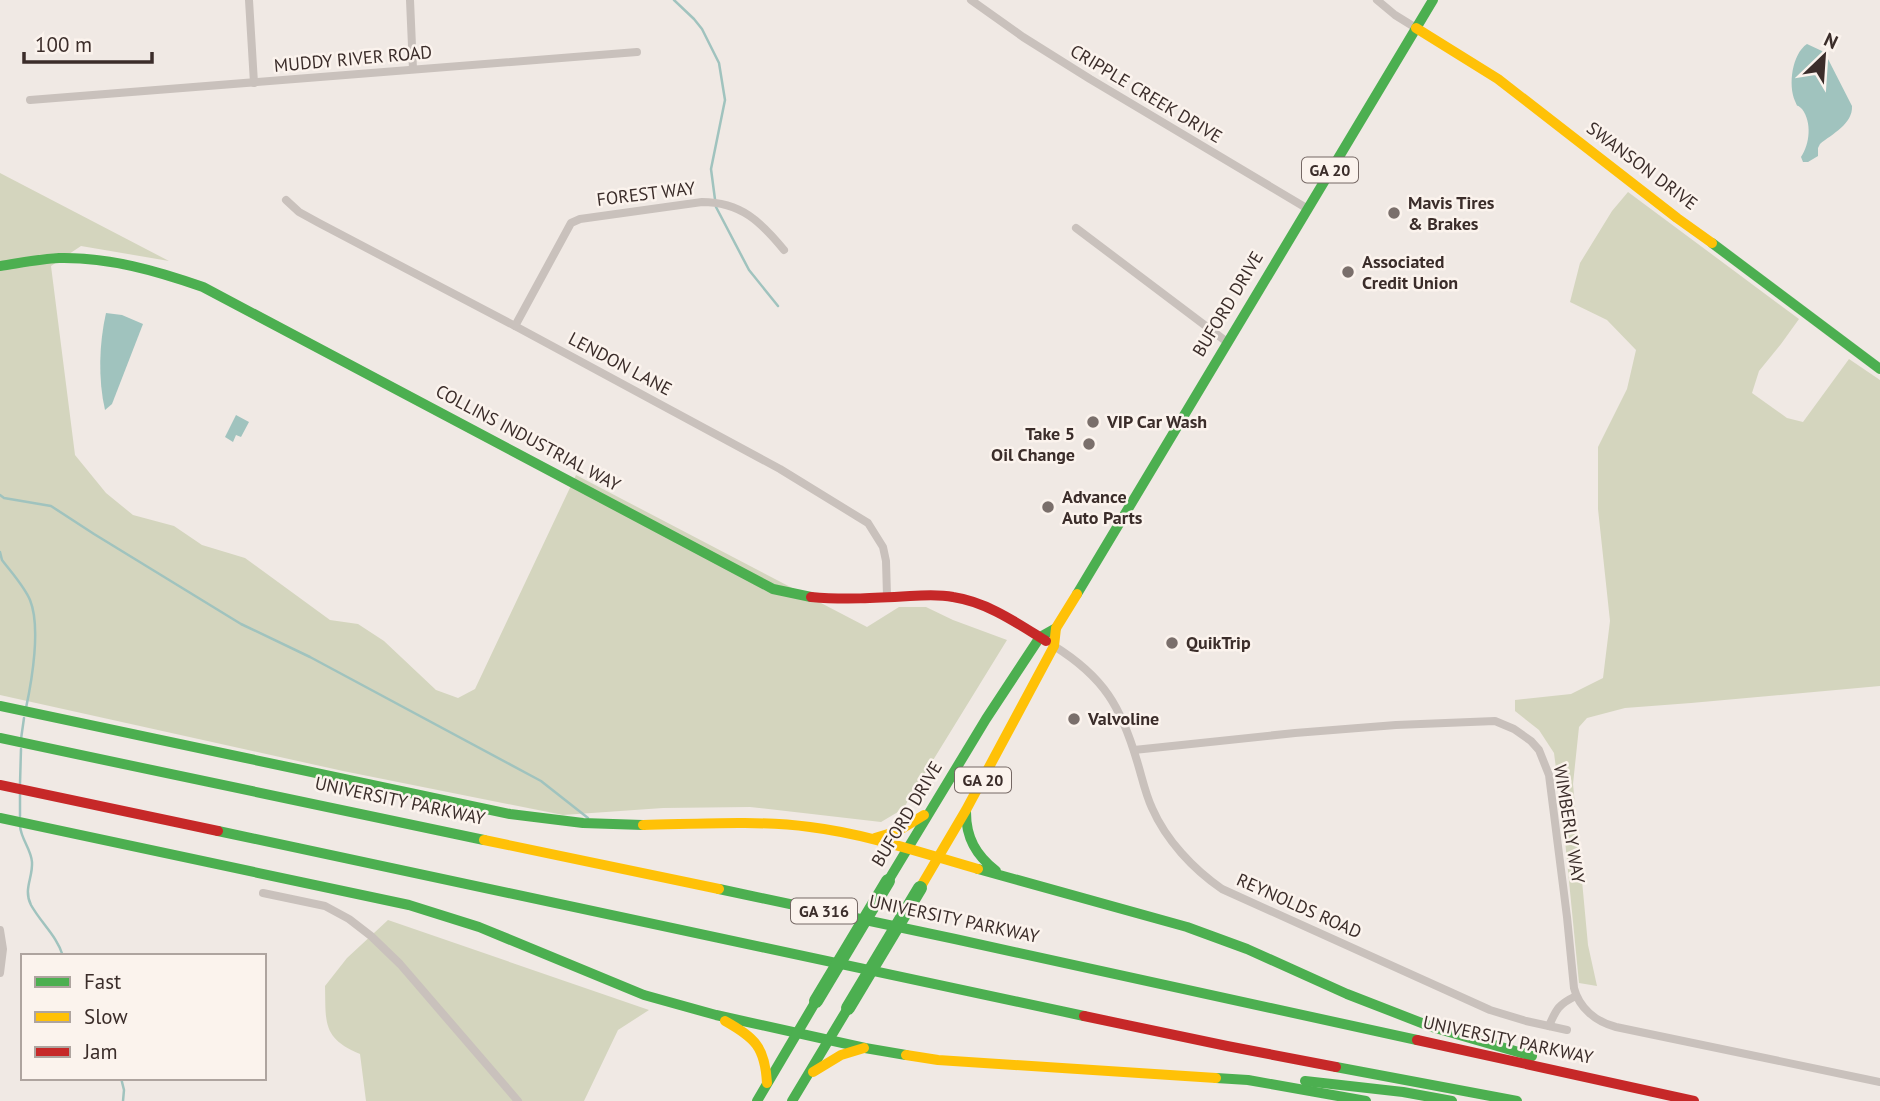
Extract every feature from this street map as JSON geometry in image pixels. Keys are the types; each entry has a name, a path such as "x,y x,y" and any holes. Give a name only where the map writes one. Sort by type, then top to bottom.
{"main road":[{"name":"BUFORD DRIVE","path":"792,1101 966,810 1054,646 1056,628 1433,0"},
{"name":"SWANSON DRIVE","path":"1416,28 1490,72 1677,218 1880,369"},
{"name":"COLLINS INDUSTRIAL WAY","path":"0,266 57,258 97,259 154,270 202,286 782,592 811,598 934,595 960,598 984,607 1054,646"},
{"name":"BUFORD DRIVE","path":"757,1101 986,719 1040,637 1056,628"},
{"path":"0,695 28,712"},
{"path":"0,706 542,819 628,825 777,824 875,838 1187,927 1247,949 1347,994 1432,1027 1647,1090"},
{"name":"UNIVERSITY PARKWAY","path":"0,738 969,942 1694,1101"},
{"path":"0,785 1214,1043 1517,1101"},
{"path":"966,810 966,830 970,844 979,857 1003,876"},
{"path":"875,838 898,831 929,812"},
{"path":"0,820 372,897 432,912 479,927 644,995 716,1015 865,1048 938,1060 1248,1080 1366,1101"},
{"path":"716,1015 748,1034 762,1049 767,1065 767,1084"},
{"path":"806,1077 830,1061 865,1048"},
{"path":"1248,1080 1332,1083 1451,1101"}],"street":[{"path":"249,0 254,83"},
{"path":"410,0 413,69"},
{"name":"CRIPPLE CREEK DRIVE","path":"971,0 1090,79 1308,209"},
{"name":"SWANSON DRIVE","path":"1377,0 1416,28"},
{"name":"MUDDY RIVER ROAD","path":"30,100 638,51"},
{"name":"LENDON LANE","path":"286,200 299,212 319,223 780,469 868,523 883,547 887,596"},
{"name":"FOREST WAY","path":"515,326 571,223 580,219 715,202 743,211 764,225 784,250"},
{"path":"1076,228 1227,342"},
{"name":"REYNOLDS ROAD","path":"1054,646 1086,670 1106,691 1122,716 1152,808 1168,837 1194,866 1222,889 1490,1010 1567,1030"},
{"name":"WIMBERLY WAY","path":"1134,750 1396,725 1495,721 1514,729 1539,750 1549,775 1576,996"},
{"path":"263,893 325,906 349,919 371,936 400,964 518,1101"},
{"path":"0,930 3,949 0,973"},
{"path":"1549,1026 1557,1008 1576,996 1591,1015 1607,1025 1880,1082"}],"green space":[{"path":"0,173 169,261 81,246 51,266 75,455 106,493 133,515 174,526 202,545 245,558 330,620 358,624 384,641 436,690 458,698 475,689 576,475 867,627 899,607 926,607 1007,640 903,809 881,822 750,807 663,808 563,815 343,771 0,695"},
{"path":"1628,192 1799,319 1759,371 1752,393 1787,418 1803,422 1849,359 1880,380 1880,686 1625,708 1587,718 1579,727 1573,784 1588,945 1597,986 1579,983 1554,753 1539,730 1515,711 1515,700 1571,694 1603,678 1610,621 1598,509 1598,447 1627,389 1636,350 1607,320 1570,302 1580,263 1612,211"},
{"path":"388,920 649,1010 618,1030 584,1101 366,1101 360,1054 332,1035 326,1020 325,986 347,958"}],"water":[{"path":"1807,44 1822,51 1828,59 1852,106 1845,123 1820,144 1818,156 1803,162 1801,157 1808,140 1808,126 1805,114 1795,101 1792,79 1798,55"},
{"path":"106,313 122,315 143,324 112,404 105,410 100,362"},
{"path":"236,415 249,422 241,437 236,435 233,442 225,437"}],"waterway":[{"path":"674,0 702,29 719,63 725,100 711,169 716,207 749,270 778,306"},
{"path":"0,495 51,506 241,624 310,657 541,781 588,818"},
{"path":"0,552 2,560 30,600 33,611 34,654 26,708"},
{"path":"21,739 24,718"},
{"path":"20,784 21,749"},
{"path":"20,794 20,816"},
{"path":"20,826 32,862 29,899 62,954"},
{"path":"122,1080 123,1101"}],"traffic: fast":[{"path":"1077,594 1433,0"},
{"path":"1712,243 1880,369"},
{"path":"0,266 37,260 78,258 150,271 203,287 773,589 811,597"},
{"path":"888,881 986,719 1040,637 1056,628"},
{"path":"0,706 510,814 583,823 643,825"},
{"path":"0,738 484,840"},
{"path":"966,812 973,845 996,871"},
{"path":"0,818 409,905 479,927 644,995 716,1015 906,1055"},
{"path":"218,831 1084,1016"},
{"path":"978,869 1187,927 1247,949 1347,994 1432,1027 1532,1056"},
{"path":"816,1001 888,881"},
{"path":"848,1008 920,888"},
{"path":"719,889 1417,1040"},
{"path":"757,1101 816,1001"},
{"path":"792,1101 848,1008"},
{"path":"1336,1067 1517,1101"},
{"path":"1216,1078 1248,1080 1366,1101"},
{"path":"1305,1081 1403,1092 1452,1101"}],"traffic: slow":[{"path":"1416,28 1498,79 1712,243"},
{"path":"920,888 966,810 1054,646 1056,628 1077,594"},
{"path":"875,838 898,831 924,815"},
{"path":"643,825 748,823 810,827 873,839 978,869"},
{"path":"484,840 719,889"},
{"path":"725,1021 751,1039 761,1052 767,1083"},
{"path":"813,1072 841,1055 864,1048"},
{"path":"906,1055 938,1060 1216,1078"}],"traffic: jam":[{"path":"811,597 953,597 990,608 1046,641"},
{"path":"0,785 218,831"},
{"path":"1084,1016 1336,1067"},
{"path":"1417,1040 1694,1101"}],"place":[{"name":"Mavis Tires & Brakes","path":"1394,213"},
{"name":"Associated Credit Union","path":"1348,272"},
{"name":"VIP Car Wash","path":"1093,422"},
{"name":"Take 5 Oil Change","path":"1089,444"},
{"name":"Advance Auto Parts","path":"1048,507"},
{"name":"QuikTrip","path":"1172,643"},
{"name":"Valvoline","path":"1074,719"}]}
